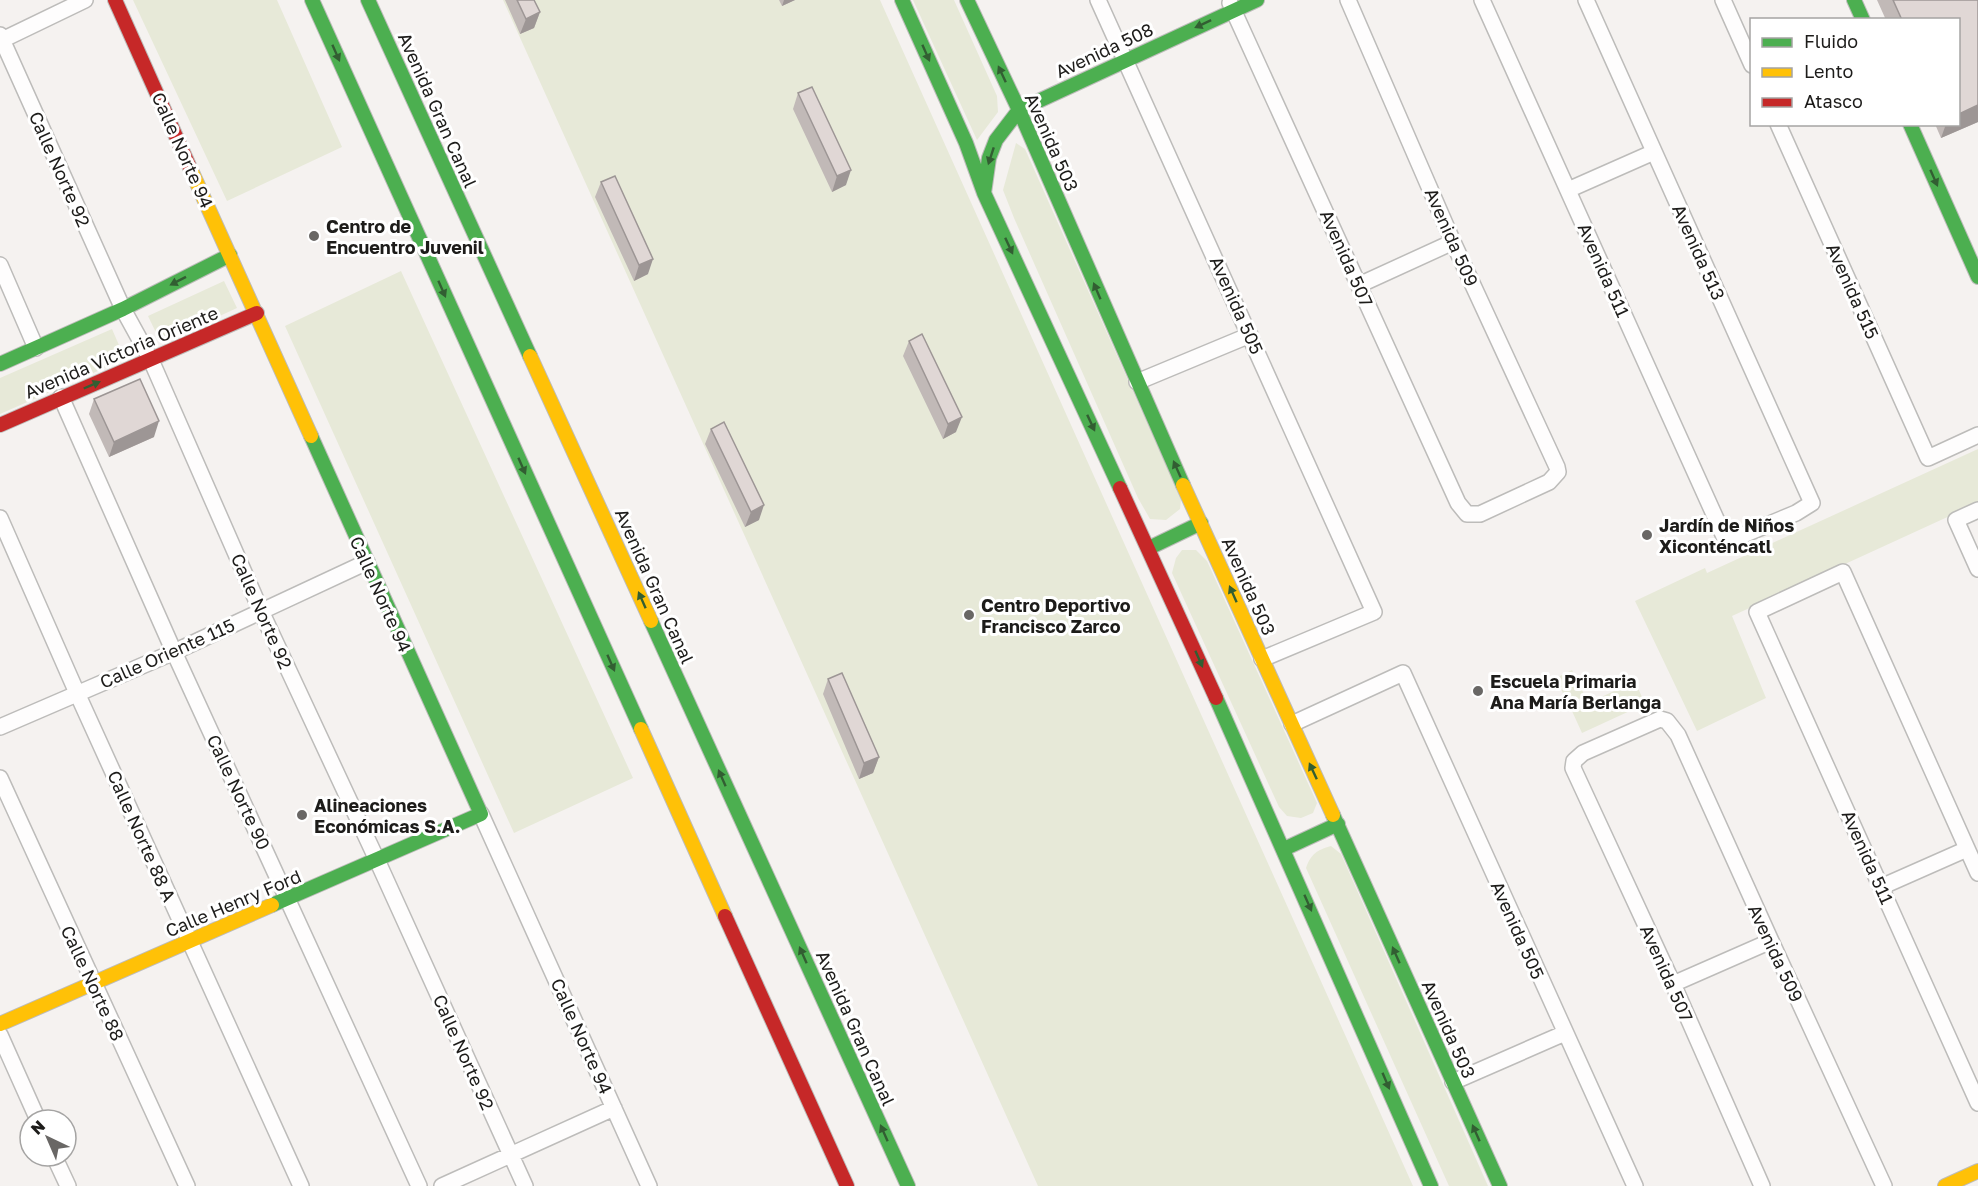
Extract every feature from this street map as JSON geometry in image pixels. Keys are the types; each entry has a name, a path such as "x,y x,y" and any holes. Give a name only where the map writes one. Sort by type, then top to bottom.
{"main road":[{"name":"Calle Norte 94","path":"115,0 481,814"},
{"path":"312,0 847,1186"},
{"name":"Avenida Gran Canal","path":"368,0 908,1186"},
{"path":"902,0 966,143 984,193 1149,548 1431,1186"},
{"name":"Avenida 503","path":"967,0 1019,110 1137,382 1500,1186"},
{"name":"Avenida 508","path":"984,193 988,158 996,140 1019,110 1126,60 1232,5 1257,0"},
{"path":"1854,0 1862,18"},
{"path":"1911,126 1978,277"},
{"name":"Avenida Victoria Oriente","path":"0,364 123,309 230,255"},
{"name":"Avenida Victoria Oriente","path":"0,424 256,313"},
{"path":"1149,548 1201,523"},
{"name":"Calle Henry Ford","path":"0,1024 481,814"},
{"path":"1284,849 1338,824"},
{"path":"1944,1186 1978,1171"}],"street":[{"path":"1,39 85,0"},
{"name":"Avenida 505","path":"1098,0 1374,612 1262,659"},
{"name":"Avenida 509","path":"1348,0 1453,242 1555,461 1558,472 1549,482 1480,514 1467,514"},
{"name":"Avenida 511","path":"1482,0 1726,541"},
{"name":"Avenida 513","path":"1586,0 1812,503 1796,513 1736,539 1726,541"},
{"path":"1722,0 1750,61"},
{"name":"Avenida 507","path":"1232,5 1458,503 1467,514"},
{"name":"Calle Norte 92","path":"1,39 123,309 151,360 261,611 525,1186"},
{"name":"Avenida 515","path":"1779,126 1928,458 1978,435"},
{"path":"1568,190 1654,152"},
{"path":"1359,285 1453,242"},
{"path":"0,265 36,348"},
{"path":"1137,382 1250,334"},
{"name":"Calle Norte 90","path":"62,397 174,652 419,1186"},
{"path":"1978,510 1956,520 1978,569"},
{"name":"Calle Norte 88 A","path":"0,518 301,1186"},
{"name":"Calle Oriente 115","path":"0,728 174,652 367,562"},
{"name":"Avenida 511","path":"1967,849 1843,572 1757,612 1978,1103"},
{"name":"Avenida 505","path":"1292,724 1403,673 1635,1186"},
{"name":"Avenida 509","path":"1574,761 1583,753 1652,721 1660,719 1667,721 1678,735 1884,1186"},
{"name":"Avenida 507","path":"1574,761 1575,774 1673,984 1762,1186"},
{"name":"Calle Norte 88","path":"0,778 187,1186"},
{"name":"Calle Norte 94","path":"481,814 650,1186"},
{"path":"1881,887 1967,849 1978,873"},
{"path":"1673,984 1771,941"},
{"path":"1453,1082 1565,1033"},
{"path":"0,1035 33,1108"},
{"path":"442,1186 614,1108"},
{"path":"60,1168 68,1186"}],"green space":[{"path":"133,0 277,0 342,147 227,201"},
{"name":"Centro Deportivo Francisco Zarco","path":"503,0 880,0 1413,1186 1038,1186"},
{"path":"913,0 954,0 997,96 998,112 977,140"},
{"path":"1016,143 1025,149 1181,499 1180,509 1166,520 1150,519 1138,498 1014,218 1003,190"},
{"path":"401,271 633,778 514,833 285,326"},
{"path":"224,281 237,308 161,343 148,316"},
{"path":"112,329 125,359 0,414 0,378"},
{"path":"1978,449 1978,503 1732,616 1766,698 1697,731 1635,601 1705,568 1707,573"},
{"path":"1182,550 1196,550 1207,561 1317,803 1313,813 1301,818 1287,816 1279,807 1172,573 1176,558"},
{"path":"1572,670 1585,696 1568,704 1556,678"},
{"path":"1635,681 1645,704 1582,733 1572,711"},
{"path":"1331,846 1341,854 1488,1186 1449,1186 1306,868 1315,853"}],"building":[{"path":"517,0 534,0 540,12 526,19"},
{"path":"1893,0 1978,0 1978,105 1960,114 1960,18 1901,18"},
{"path":"812,87 851,170 837,176 798,93"},
{"path":"615,176 653,259 639,265 601,182"},
{"path":"922,334 962,417 948,424 909,341"},
{"path":"140,379 159,421 114,442 94,399"},
{"path":"724,422 764,505 751,512 711,429"},
{"path":"842,673 879,757 864,763 828,679"}],"traffic: fast":[{"path":"312,0 641,729"},
{"path":"368,0 530,356"},
{"path":"902,0 966,143 984,193"},
{"path":"967,0 1019,110 1183,485"},
{"path":"1120,488 984,193 989,158 996,140 1019,110 1257,0"},
{"path":"1854,0 1862,18"},
{"path":"1911,126 1978,277"},
{"path":"0,364 123,309 230,255"},
{"path":"272,905 481,814 311,436"},
{"path":"1149,548 1201,523"},
{"path":"651,621 908,1186"},
{"path":"1216,698 1431,1186"},
{"path":"1333,815 1500,1186"},
{"path":"1284,849 1338,824"}],"traffic: slow":[{"path":"191,170 311,436"},
{"path":"530,356 651,621"},
{"path":"1183,485 1333,815"},
{"path":"641,729 725,916"},
{"path":"0,1024 272,905"},
{"path":"1945,1186 1978,1171"}],"traffic: jam":[{"path":"115,0 191,170"},
{"path":"0,425 257,313"},
{"path":"1120,488 1216,698"},
{"path":"725,916 847,1186"}],"place":[{"name":"Centro de Encuentro Juvenil","path":"314,236"},
{"name":"Jardín de Niños Xiconténcatl","path":"1647,535"},
{"name":"Centro Deportivo Francisco Zarco","path":"969,615"},
{"name":"Escuela Primaria Ana María Berlanga","path":"1478,691"},
{"name":"Alineaciones Económicas S.A.","path":"302,815"}]}
